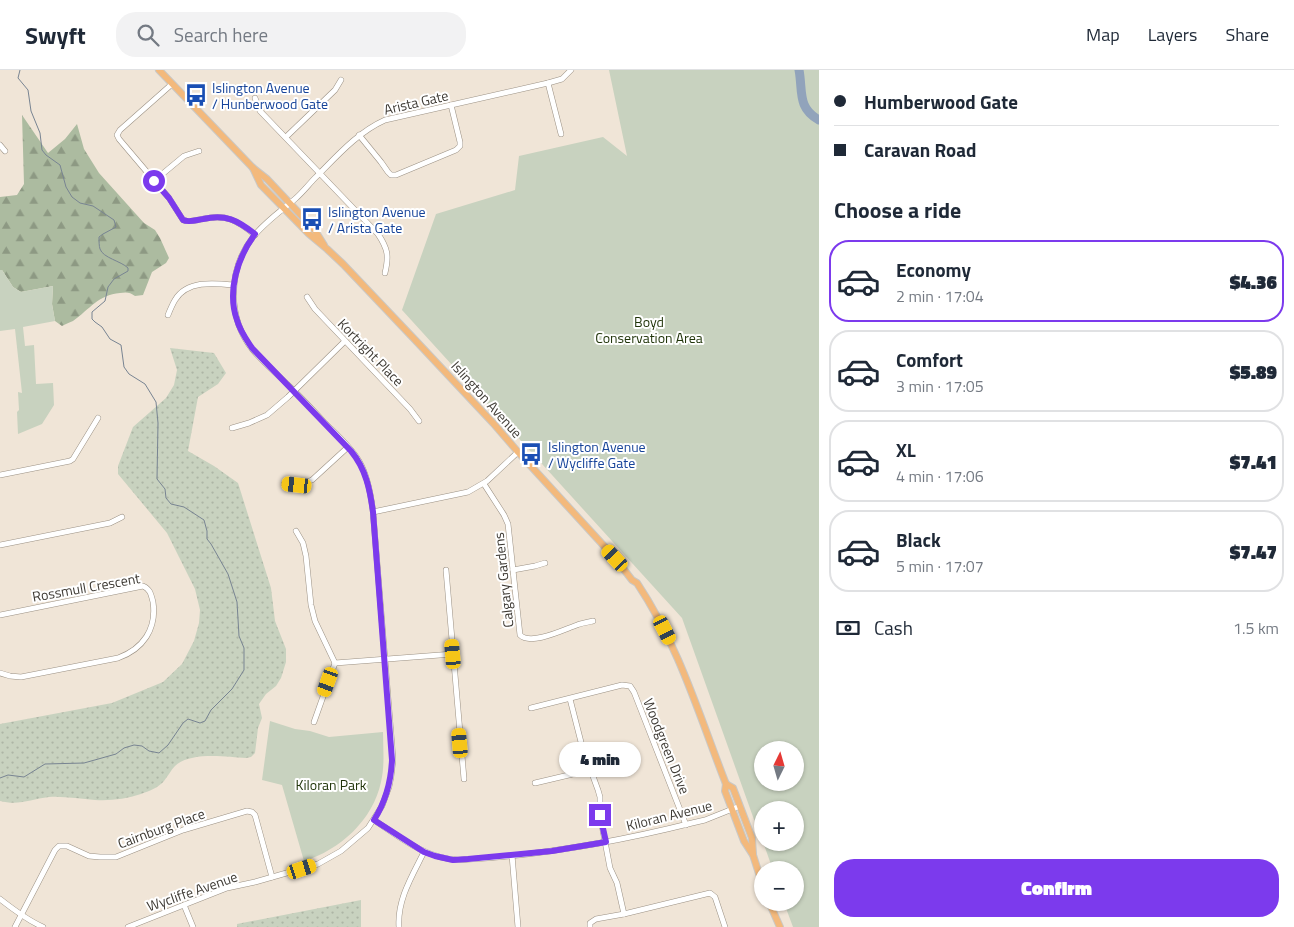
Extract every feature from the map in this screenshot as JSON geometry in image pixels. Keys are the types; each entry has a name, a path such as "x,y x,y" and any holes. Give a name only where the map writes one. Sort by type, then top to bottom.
{"main road":[{"name":"Islington Avenue","path":"159,70 253,168 290,203 314,229 327,249"},
{"name":"Islington Avenue","path":"253,168 261,185 308,234 343,264 418,342 615,558 632,580 637,583 680,662 726,784 725,791 744,841 755,861"},
{"name":"Islington Avenue","path":"726,784 733,788 740,806 752,838 753,856"},
{"path":"773,911 780,927"}],"street":[{"name":"Arista Gate","path":"283,208 297,197 359,135 375,124 548,83 562,79 571,70"},
{"path":"286,137 335,90 341,80"},
{"path":"548,83 561,134"},
{"path":"172,84 120,130 117,135 118,139 169,198 183,220 189,222 212,217 224,217 237,222 255,234"},
{"path":"255,98 260,111 381,239 387,252 388,262 385,273"},
{"path":"359,135 388,172 391,175 396,175 456,150 460,146 451,105"},
{"path":"0,145 5,151"},
{"path":"154,181 184,156 199,152"},
{"name":"Wycliffe Avenue","path":"128,927 227,888 318,864 341,851 368,828 386,797 389,787 392,769 392,746 373,512 364,471 348,447 252,348 242,334 236,318 234,284 240,259 255,234 283,208"},
{"path":"168,315 175,300 184,290 200,284 234,284"},
{"name":"Kortright Place","path":"306,297 314,309 410,409 419,421"},
{"path":"232,428 266,415 294,391 345,341"},
{"path":"0,475 70,461 98,418"},
{"path":"284,484 297,485 312,480 348,447"},
{"path":"373,512 465,493 484,484 518,452"},
{"name":"Calgary Gardens","path":"484,484 504,514 508,524 520,635 523,638 551,635 579,624 593,621"},
{"path":"0,545 110,523 122,517"},
{"path":"296,531 303,543 306,556 311,605 315,621 335,663 314,722"},
{"path":"513,570 544,563"},
{"path":"446,570 464,779"},
{"name":"Rossmull Crescent","path":"0,615 143,586 148,588 153,604 153,618 150,631 140,645 126,655 32,675 15,677 0,673"},
{"path":"335,663 453,654"},
{"name":"Woodgreen Drive","path":"531,708 622,685 630,686 686,825"},
{"path":"570,699 582,746 600,797 600,815 610,868 617,883 624,914"},
{"path":"535,783 590,770"},
{"name":"Kiloran Avenue","path":"374,820 424,852 440,858 458,860 567,849 606,842 705,820 740,806"},
{"name":"Cairnburg Place","path":"21,915 55,850 59,846 66,846 89,856 116,857 183,830 247,811 255,815 272,877"},
{"path":"399,927 402,897 424,852"},
{"path":"512,855 518,927"},
{"path":"590,927 590,923 596,919 710,893 715,897 725,927"},
{"path":"0,899 21,915 43,927"},
{"path":"184,905 193,927"},
{"path":"15,927 21,915"}],"green space":[{"name":"Boyd Conservation Area","path":"609,70 819,70 819,927 793,927 787,911 804,911 804,861 770,861 766,851 804,851 804,801 754,801 754,820 682,618 402,310 436,214 515,190 519,156 603,137 627,156"},
{"path":"22,115 48,153 65,139 77,124 84,149 99,173 144,223 155,230 169,258 166,263 152,272 143,295 135,296 124,292 112,294 95,303 73,321 62,326 55,321 52,304 53,286 21,292 13,287 2,270 0,270 0,197 17,195 24,184"},
{"path":"0,270 2,270 13,287 21,292 53,286 52,304 55,321 23,327 25,346 34,345 36,384 53,383 54,405 42,424 18,434 18,392 22,393 15,329 0,331"},
{"path":"170,348 214,353 226,373 218,384 198,397 188,451 238,483 271,588 275,621 286,649 286,662 281,678 259,704 262,718 258,728 255,753 251,757 246,758 209,756 190,758 175,766 164,781 156,787 141,794 124,798 101,800 55,797 19,802 0,801 0,724 112,703 163,682 182,664 194,641 200,610 195,589 167,533 118,474 118,466 133,427 166,398 174,385 177,370"},
{"name":"Kiloran Park","path":"270,721 329,737 383,732 382,776 377,796 371,809 363,821 342,841 317,856 304,861 282,785 262,780"},
{"path":"361,900 361,927 237,927 237,924"}],"waterway":[{"path":"0,778 8,775 24,777 45,764 84,763 116,754 124,748 134,745 159,753 168,745 183,723 188,719 200,723 205,721 211,710 232,689 244,670 244,648 239,636 237,602 228,574 207,539 204,520 184,507 171,504 166,498 165,489 157,479 158,423 156,402 145,384 129,374 124,367 121,345 110,339 102,327 92,319 92,312 105,301 108,287 114,279 128,271 128,268 105,255 100,249 99,237 116,227 114,220 93,206 80,203 72,197 66,187 60,165 42,150 40,133 31,111 28,90 18,78 20,70"},
{"path":"799,70 804,104 807,110 819,120"}],"place":[{"name":"Islington Avenue / Hunberwood Gate","path":"196,95"},
{"name":"Islington Avenue / Arista Gate","path":"312,219"},
{"name":"Islington Avenue / Wycliffe Gate","path":"531,454"}],"route":[{"path":"154,181 169,198 180,217 186,222 212,217 224,217 242,224 255,234 244,252 235,280 236,318 242,334 264,362 351,451 359,461 366,476 373,512 392,760 389,787 374,820 424,852 440,858 458,860 552,851 606,842 600,815"}]}
